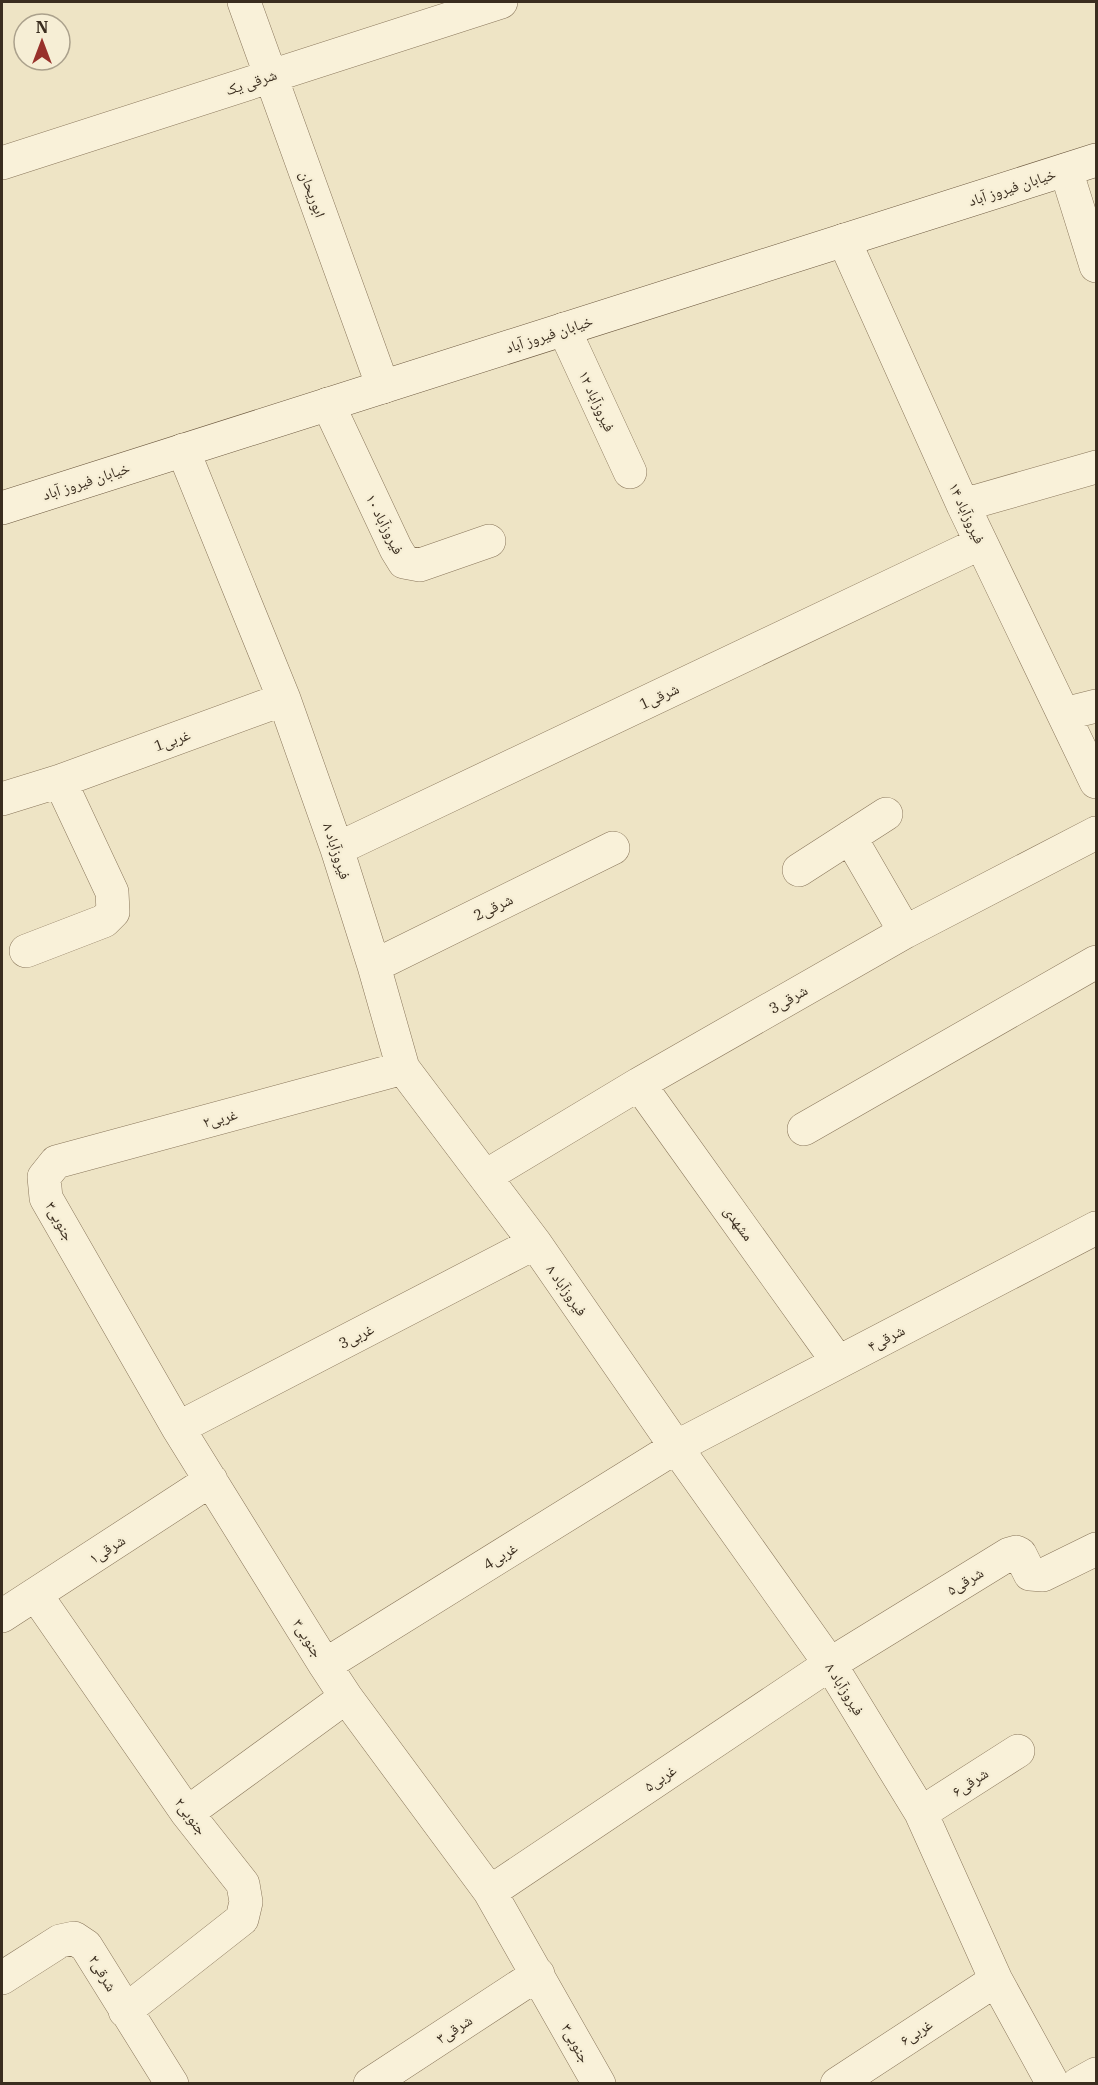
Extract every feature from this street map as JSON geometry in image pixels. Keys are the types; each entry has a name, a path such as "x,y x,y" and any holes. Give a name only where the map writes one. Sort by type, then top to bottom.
{"street":[{"name":"ابوریحان","path":"244,2 383,387"},
{"name":"شرقی یک","path":"2,163 501,2"},
{"name":"خیابان فیروز آباد","path":"2,508 1082,165"},
{"path":"1082,165 1096,266"},
{"name":"فیروزآباد ۱۴","path":"844,240 963,506 1096,782"},
{"name":"فیروزآباد ۱۲","path":"564,330 630,472"},
{"name":"فیروزآباد ۱۰","path":"328,404 404,562 420,565 489,541"},
{"name":"فیروزآباد ۸","path":"183,450 284,699 337,849 403,1068 535,1243 830,1664 921,1813 996,1980 1053,2084"},
{"path":"963,506 1096,467"},
{"name":"شرقی1","path":"337,849 981,543"},
{"name":"غربی1","path":"2,799 60,781 284,699"},
{"path":"1064,714 1096,706"},
{"path":"26,951 104,921 113,912 112,892 60,781"},
{"path":"799,870 886,814"},
{"name":"شرقی3","path":"486,1176 639,1084 905,932 1096,833"},
{"path":"850,837 905,932"},
{"name":"شرقی2","path":"374,966 613,848"},
{"path":"804,1129 1096,962"},
{"name":"غربی۲","path":"44,1178 56,1162 403,1068"},
{"name":"مشهدی","path":"639,1084 838,1362"},
{"name":"جنوبی۳","path":"44,1178 46,1198 178,1428 346,1697 490,1892 599,2084"},
{"name":"شرقی۴","path":"676,1447 1096,1228"},
{"name":"غربی3","path":"178,1428 535,1243"},
{"name":"غربی4","path":"325,1665 676,1447"},
{"name":"شرقی۱","path":"2,1616 211,1480"},
{"name":"شرقی۵","path":"830,1664 1009,1554 1016,1552 1020,1554 1030,1574 1035,1576 1043,1575 1096,1549"},
{"name":"جنوبی۲","path":"36,1595 187,1813 243,1884 246,1902 242,1919 125,2011"},
{"name":"غربی۵","path":"490,1892 830,1664"},
{"path":"187,1813 346,1697"},
{"name":"شرقی۶","path":"921,1813 1018,1751"},
{"name":"شرقی۲","path":"2,1978 60,1941 74,1938 86,1946 171,2084"},
{"name":"شرقی۳","path":"370,2084 538,1974"},
{"name":"غربی۶","path":"837,2084 996,1980"},
{"path":"1078,2084 1096,2074"}]}
